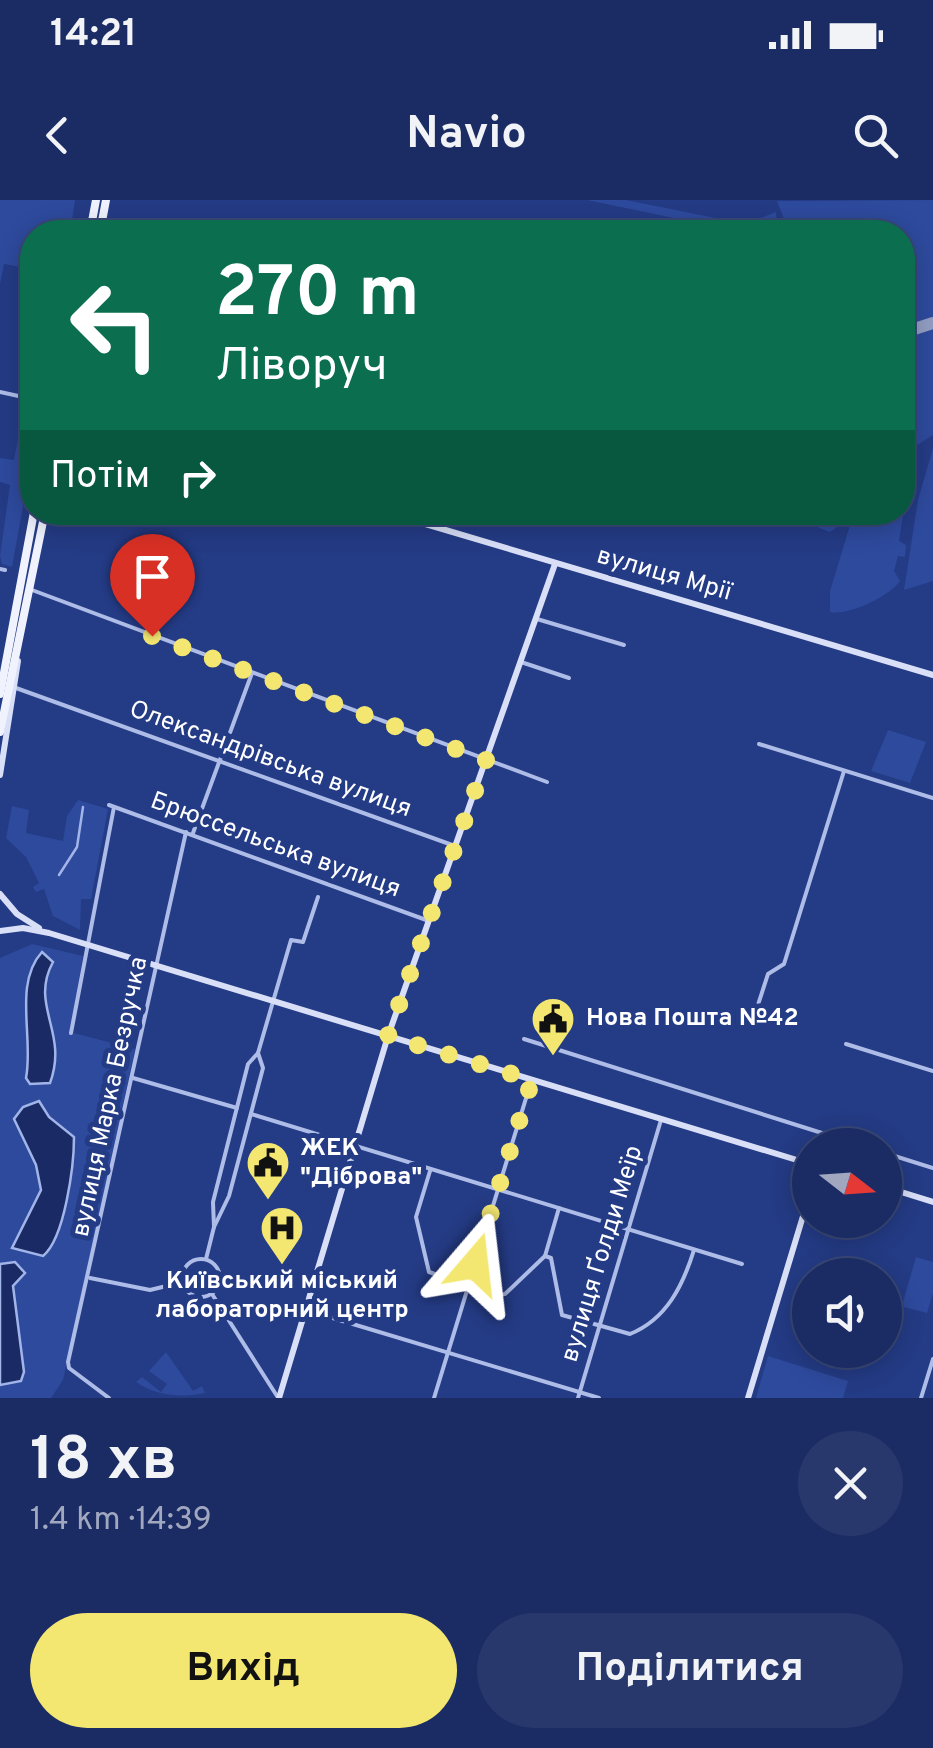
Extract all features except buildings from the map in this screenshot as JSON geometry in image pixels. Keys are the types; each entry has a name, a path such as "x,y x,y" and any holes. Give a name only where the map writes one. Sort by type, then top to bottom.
{"main road":[{"path":"6,691 7,650 31,525"},
{"path":"0,732 42,525"}],"street":[{"name":"вулиця Мрії","path":"428,525 933,675"},
{"path":"279,1398 388,1036 555,564"},
{"path":"30,590 547,782"},
{"path":"536,618 624,645"},
{"path":"0,676 7,650"},
{"path":"520,662 569,678"},
{"path":"193,834 252,673"},
{"path":"0,774 6,691"},
{"name":"Олександрівська вулиця","path":"6,691 221,760 455,846"},
{"path":"759,744 933,798"},
{"path":"756,1011 768,974 784,964 844,770"},
{"name":"Брюссельська вулиця","path":"86,944 112,806 429,921"},
{"name":"вулиця Марка Безручка","path":"109,1398 69,1368 186,832"},
{"path":"0,894 17,914 49,933"},
{"path":"214,1227 212,1202 248,1064 258,1053 291,940 303,942 318,897"},
{"path":"0,931 22,928 49,933 792,1159"},
{"path":"71,1033 86,944"},
{"path":"524,1039 806,1128"},
{"path":"846,1044 933,1071"},
{"path":"206,1260 214,1227 229,1196 264,1068 258,1053"},
{"path":"132,1078 237,1108"},
{"path":"434,1398 532,1080"},
{"path":"251,1114 742,1264"},
{"name":"вулиця Ґолди Меїр","path":"579,1395 662,1120"},
{"path":"902,1158 933,1168"},
{"path":"430,1169 416,1217 429,1272 468,1286 505,1294 545,1256 559,1208"},
{"path":"902,1192 933,1202"},
{"path":"748,1398 796,1238"},
{"path":"545,1256 551,1258 562,1315 630,1334 641,1330 681,1291 694,1250"},
{"path":"206,1260 186,1266 183,1282 194,1296 212,1294"},
{"path":"206,1260 220,1275 212,1294"},
{"path":"90,1278 150,1290 183,1282"},
{"path":"212,1294 279,1398"},
{"path":"306,1310 599,1398"},
{"path":"921,1398 933,1358"}],"shaded area":[{"path":"0,200 75,200 72,220 20,220 20,267 4,264 0,284"},
{"path":"587,200 626,200 725,220 683,220"},
{"path":"933,200 933,435 915,446 915,220 784,220 777,201"},
{"path":"776,212 776,220 755,220"},
{"path":"20,429 20,523 12,567 2,564 0,556 10,485 0,482 0,458 14,460"},
{"path":"933,448 933,581 904,590 915,525"},
{"path":"812,525 840,525 830,532"},
{"path":"850,525 902,525 899,541 906,545 905,557 898,556 894,571 900,581 888,593 848,611 830,612 830,591"},
{"path":"888,730 926,742 910,783 871,771"},
{"path":"78,800 108,809 91,899 81,899 80,930 53,916 44,889 36,892 33,887 39,883 26,857 6,838 12,806 29,810 26,833 63,841 67,816"},
{"path":"32,944 83,956 70,1032 135,1049 63,1380 51,1398 0,1398 0,958"},
{"path":"42,952 53,962 45,992 55,1065 50,1083 30,1084 26,1078 26,995 33,965"},
{"path":"39,1101 49,1117 74,1137 62,1218 51,1247 43,1256 12,1248 41,1190 36,1165 14,1119 23,1107"},
{"path":"916,1257 933,1262 933,1293 927,1313 904,1307 903,1302"},
{"path":"15,1262 25,1273 13,1286 24,1372 21,1381 0,1385 0,1264"},
{"path":"166,1352 193,1391 202,1386 205,1393 169,1395 152,1390 136,1382 142,1377 161,1392 167,1384 149,1371"},
{"path":"768,1356 792,1364 792,1368 806,1368 848,1381 843,1398 756,1398"}],"waterway":[{"path":"59,875 77,847 83,807"}],"taxiway":[{"path":"915,329 933,323"}],"place":[{"name":"Нова Пошта №42","path":"553,1057"},
{"name":"ЖЕК \"Діброва\"","path":"268,1201"},
{"name":"Київський міський лабораторний центр","path":"282,1266"}],"route":[{"path":"152,636 486,760 388,1036 532,1080 475,1264"}]}
